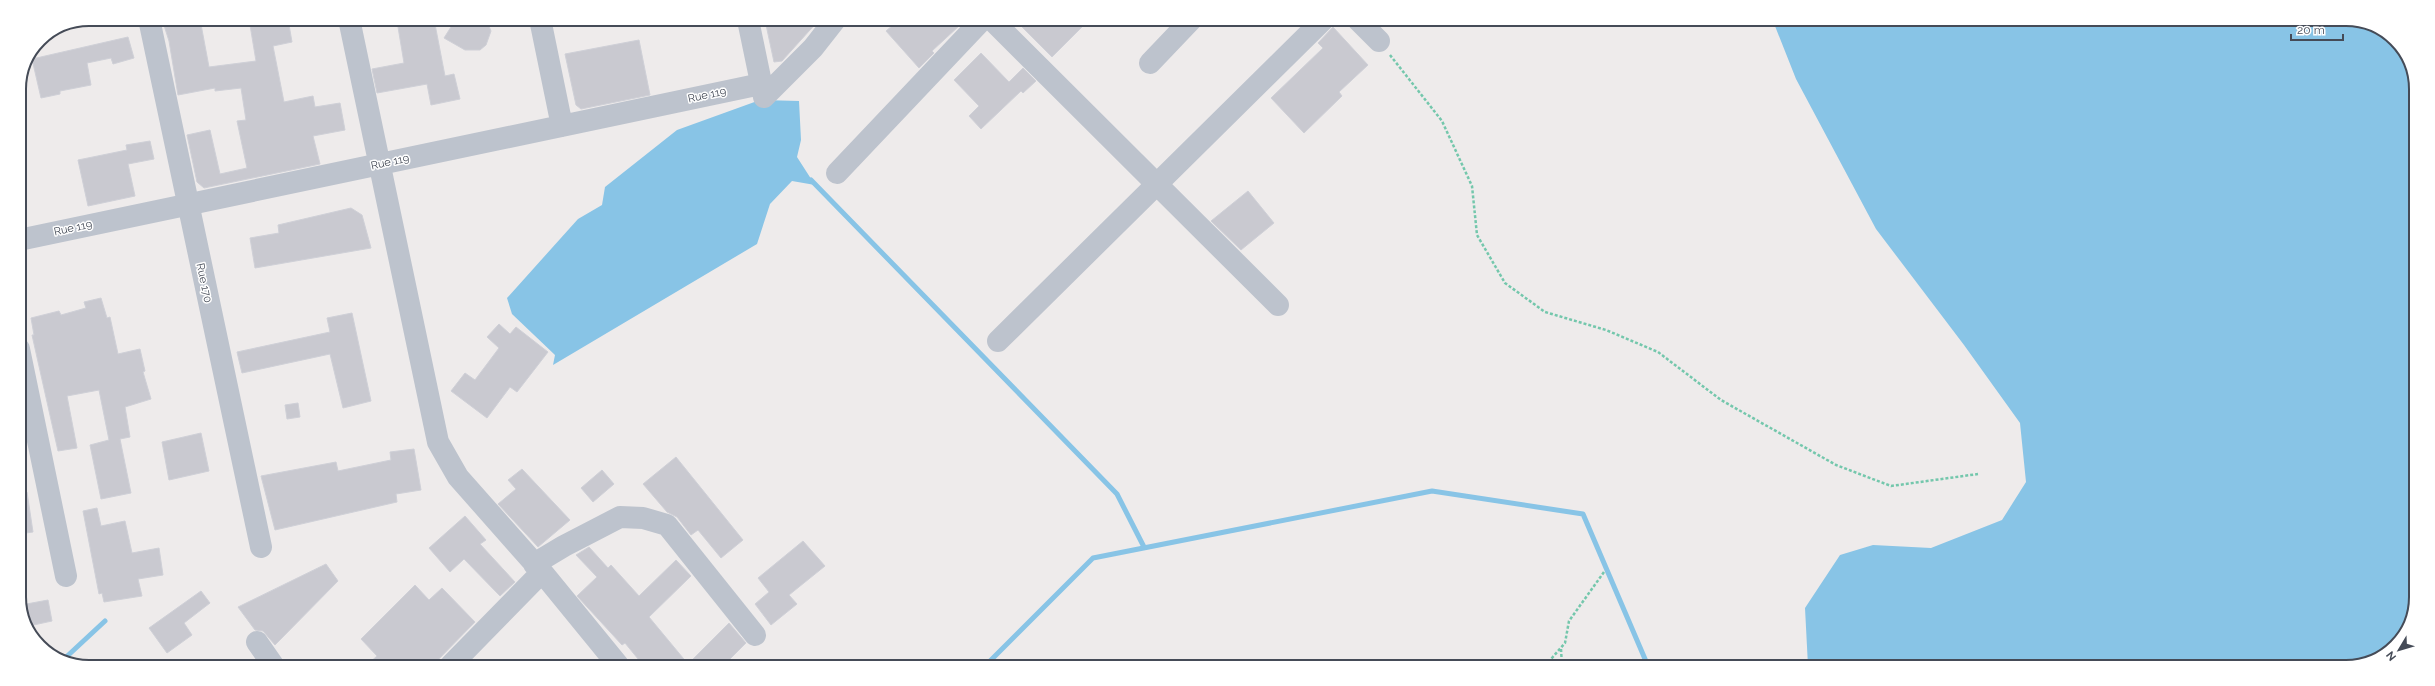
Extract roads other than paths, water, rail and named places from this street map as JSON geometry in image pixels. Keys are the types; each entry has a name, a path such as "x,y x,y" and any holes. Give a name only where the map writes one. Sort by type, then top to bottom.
{"street":[{"name":"Rue 170","path":"150,26 261,547"},
{"path":"350,26 438,442 458,476 538,568 614,660"},
{"path":"541,26 562,126"},
{"path":"749,26 762,90 813,48 830,26"},
{"path":"837,173 976,26"},
{"path":"998,26 1278,305"},
{"path":"1150,62 1185,26"},
{"path":"998,341 1317,26"},
{"path":"1364,26 1379,41"},
{"name":"Rue 119","path":"26,238 562,126 762,90"},
{"path":"26,383 66,576"},
{"path":"455,660 538,568 564,546 620,517 643,518 667,525 755,635"},
{"path":"257,642 270,660"}],"water":[{"path":"1775,26 2346,26 2362,28 2381,37 2398,54 2407,73 2409,85 2409,597 2407,613 2399,630 2379,630 2379,650 2366,657 2346,660 1808,660 1805,608 1840,555 1873,545 1931,548 2002,520 2026,482 2020,423 1964,345 1876,229 1796,79"},
{"path":"760,100 799,101 801,140 797,157 815,185 792,181 770,204 757,244 553,365 555,355 512,314 507,298 578,219 602,205 605,187 677,130"}],"waterway":[{"path":"811,180 1117,494 1144,547"},
{"path":"991,660 1093,558 1432,491 1583,514 1645,660"},
{"path":"67,656 105,621"}]}
